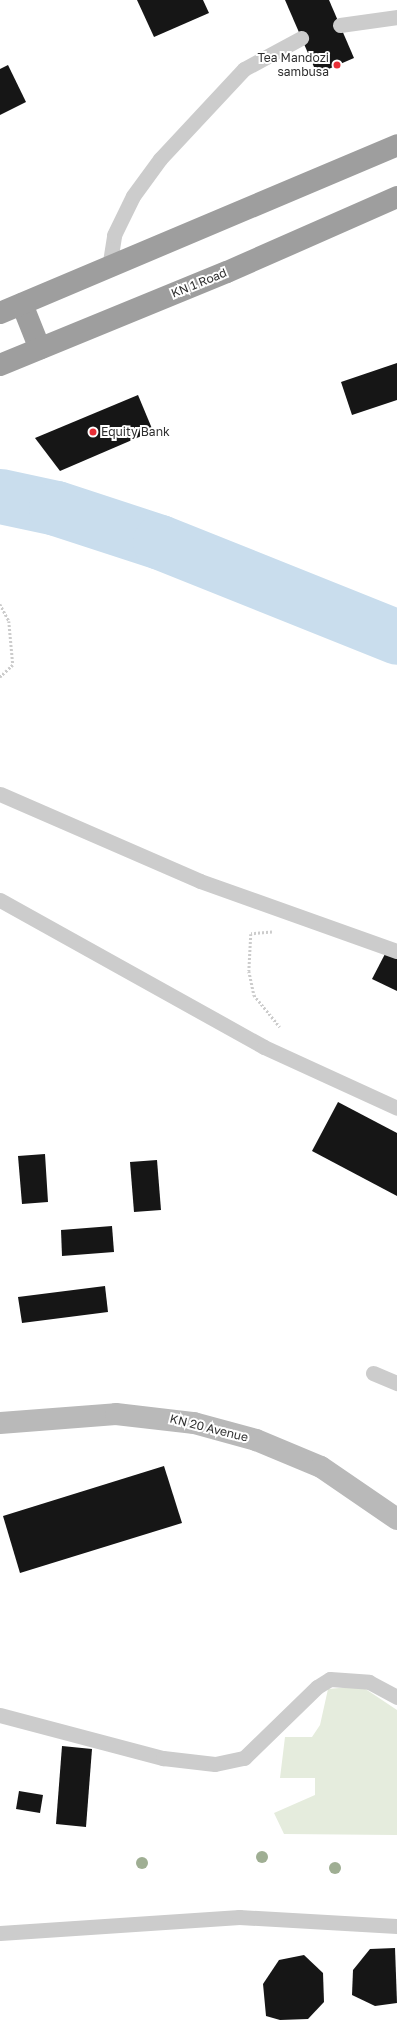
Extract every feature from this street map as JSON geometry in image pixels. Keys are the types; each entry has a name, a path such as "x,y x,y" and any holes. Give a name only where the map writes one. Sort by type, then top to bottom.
{"highway":[{"path":"0,313 397,145"},
{"name":"KN 1 Road","path":"0,366 397,197"},
{"path":"22,304 40,349"}],"main road":[{"name":"KN 20 Avenue","path":"0,1423 116,1414 194,1423 256,1440 321,1466 397,1519"}],"lane":[{"path":"340,25 397,17"},
{"path":"109,268 114,235 133,196 160,159 244,69 302,38"},
{"path":"0,794 200,881 283,912 397,951"},
{"path":"0,900 294,1061 397,1108"},
{"path":"373,1373 397,1383"},
{"path":"0,1715 163,1758 215,1764 244,1758 317,1686 330,1679 369,1682 397,1697"},
{"path":"0,1933 239,1917 397,1926"}],"path":[{"path":"0,604 9,621 13,665 0,677"},
{"path":"283,912 271,934 252,934 249,971 254,995 278,1024 294,1061"}],"green space":[{"path":"361,1686 397,1710 397,1835 284,1834 274,1813 315,1795 315,1778 280,1778 285,1737 312,1737 320,1725 328,1689"}],"building":[{"path":"137,0 203,0 209,13 154,37"},
{"path":"285,0 329,0 354,58 317,74"},
{"path":"8,65 26,102 0,115 0,69"},
{"path":"397,363 397,400 352,415 341,382"},
{"path":"138,395 153,431 60,471 35,438"},
{"path":"386,952 397,958 397,991 372,979"},
{"path":"338,1102 397,1133 397,1196 312,1151"},
{"path":"45,1154 48,1202 22,1204 18,1156"},
{"path":"157,1160 161,1210 134,1212 130,1162"},
{"path":"112,1226 114,1252 62,1256 61,1230"},
{"path":"105,1286 108,1312 22,1323 18,1297"},
{"path":"164,1466 182,1523 20,1573 3,1516"},
{"path":"62,1746 92,1749 86,1827 56,1824"},
{"path":"19,1791 43,1795 40,1813 16,1809"},
{"path":"395,1948 397,2003 375,2006 352,1995 353,1970 370,1949"},
{"path":"304,1955 323,1973 324,2002 308,2019 280,2020 266,2016 263,1984 279,1960"}],"waterway":[{"path":"0,496 56,508 160,542 397,637"}],"place":[{"name":"Tea Mandozi sambusa","path":"337,65"},
{"name":"Equity Bank","path":"93,432"}]}
